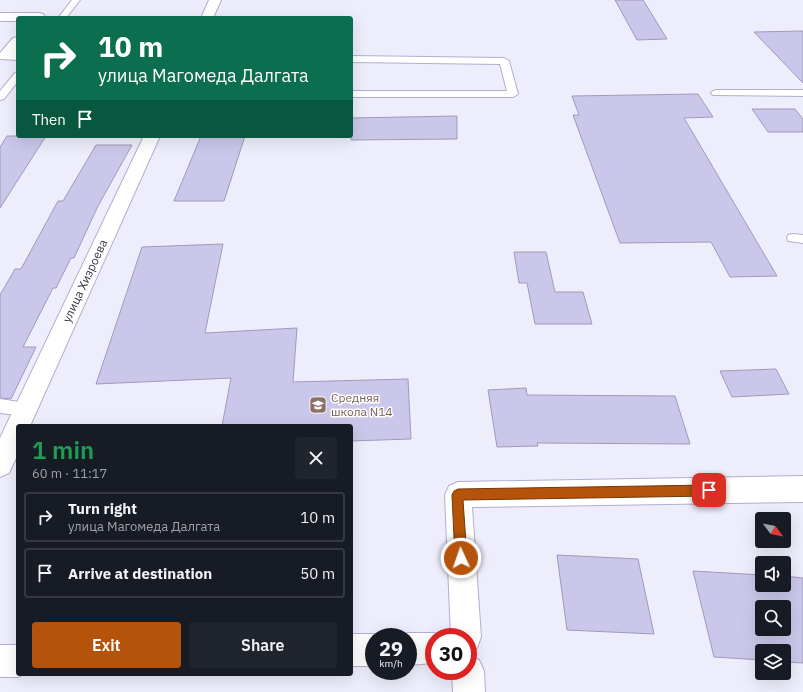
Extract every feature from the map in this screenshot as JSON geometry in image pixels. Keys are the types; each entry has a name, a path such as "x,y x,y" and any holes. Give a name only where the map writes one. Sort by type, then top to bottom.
{"street":[{"path":"207,16 215,0"},
{"path":"0,17 16,17"},
{"path":"8,56 16,44"},
{"name":"улица Хизроева","path":"21,421 151,138"},
{"name":"улица Хизроева","path":"0,465 16,431"},
{"path":"465,628 458,495 803,489"},
{"path":"353,650 365,650"},
{"path":"0,661 16,660"},
{"path":"468,680 469,692"}],"lane":[{"path":"64,16 76,0"},
{"path":"353,59 504,61 513,94 353,94"},
{"path":"0,97 16,77"},
{"path":"716,93 803,93"},
{"path":"0,406 21,421"}],"building":[{"path":"615,0 643,0 667,39 637,40"},
{"path":"803,31 803,83 754,32"},
{"path":"698,94 713,117 684,118 777,276 730,277 711,242 620,243 573,115 579,115 572,96"},
{"path":"752,109 795,109 803,119 803,132 768,132"},
{"path":"457,116 457,139 351,140 351,138 353,138 353,118"},
{"path":"7,136 16,136 16,138 45,138 0,208 0,147"},
{"path":"200,138 244,138 224,201 174,201"},
{"path":"96,145 132,145 98,206 74,258 71,258 56,288 53,288 23,347 36,347 11,399 0,398 0,295 15,269 21,269 58,201 63,201"},
{"path":"223,244 205,333 297,328 293,382 408,379 411,439 353,441 353,424 222,424 231,378 96,384 142,247"},
{"path":"514,252 546,252 555,292 583,292 592,324 535,324 527,283 519,283"},
{"path":"776,369 789,394 732,397 720,371"},
{"path":"526,388 527,395 675,396 690,444 537,443 538,446 497,447 488,390"},
{"path":"557,555 638,559 654,634 567,630"},
{"path":"693,571 755,575 755,592 791,592 791,577 803,578 803,663 791,662 791,644 755,644 755,660 714,657"}],"place":[{"name":"Средняя школа N14","path":"318,405"}],"route":[{"path":"461,558 458,495 709,490"}]}
